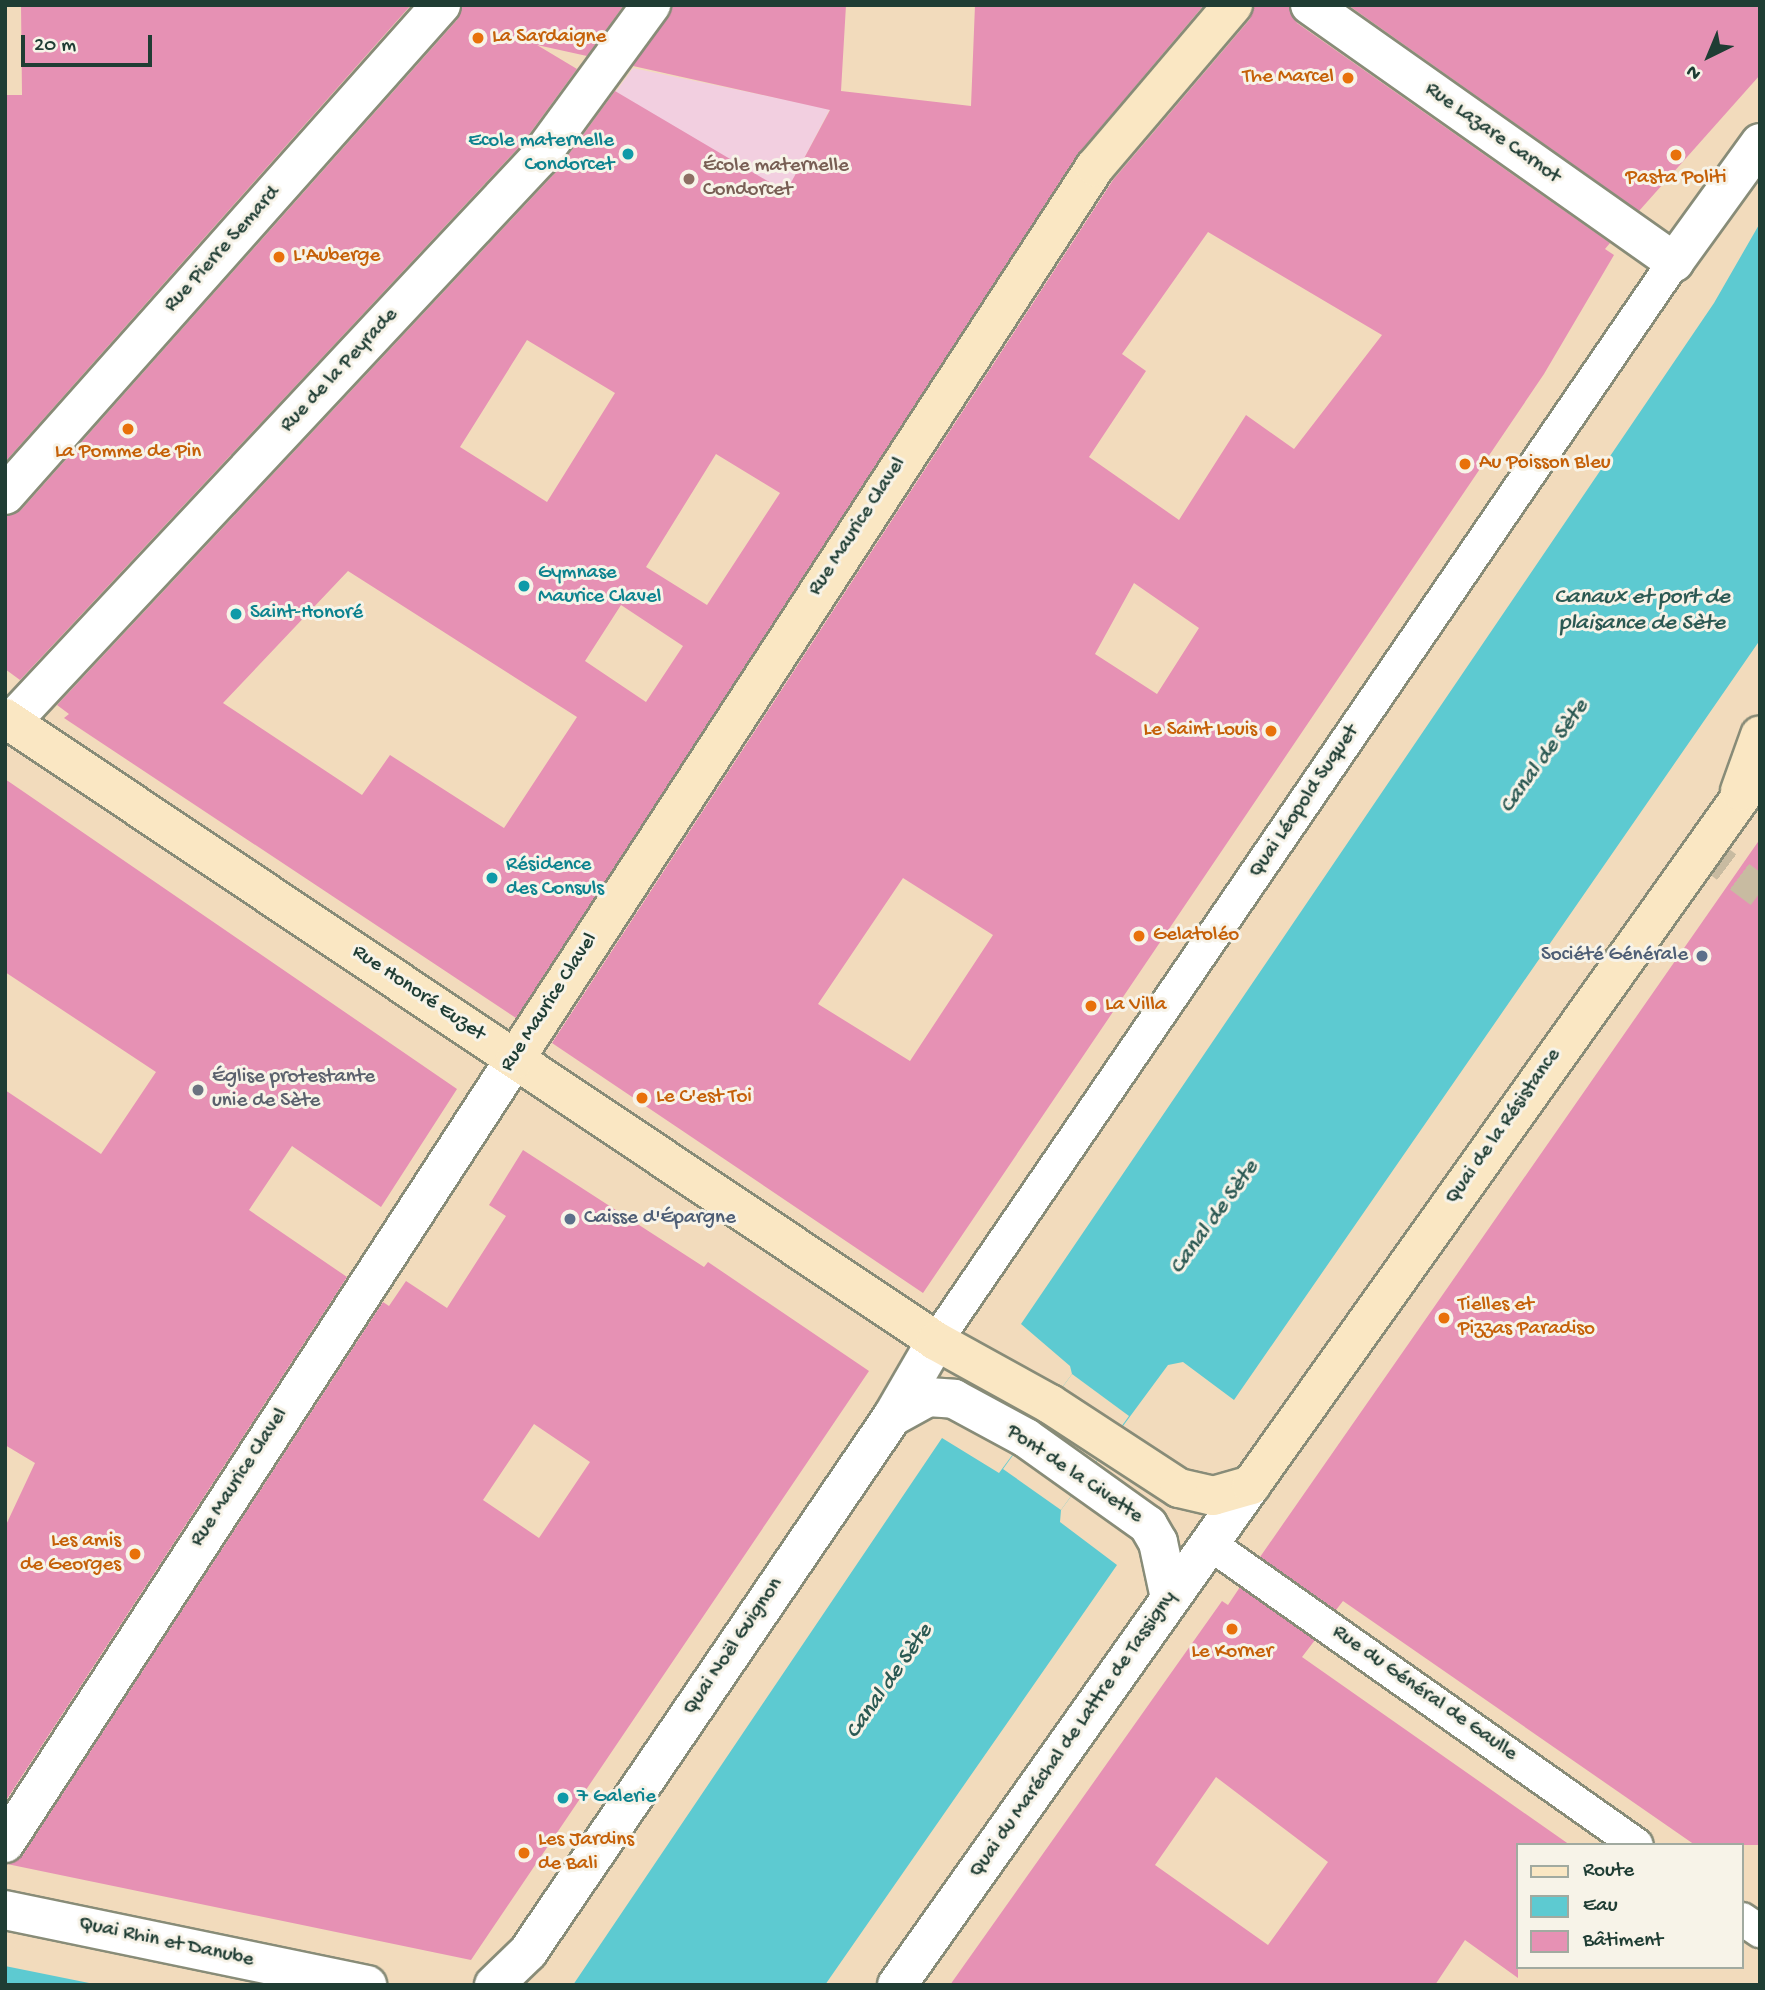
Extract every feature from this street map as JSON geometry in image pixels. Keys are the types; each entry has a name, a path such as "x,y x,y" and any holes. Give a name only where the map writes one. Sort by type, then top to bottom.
{"main road":[{"name":"Rue Maurice Clavel","path":"514,1059 1095,167 1233,5"},
{"name":"Rue Honoré Euzet","path":"8,720 936,1341"},
{"name":"Quai de la Résistance","path":"1251,1485 1750,782 1760,734"},
{"name":"Pont de la Civette","path":"936,1341 1050,1404 1179,1488 1213,1496 1251,1485"}],"street":[{"name":"Rue Pierre Semard","path":"5,495 441,5"},
{"name":"Rue de la Peyrade","path":"8,720 539,158 651,5"},
{"name":"Rue Lazare Carnot","path":"1310,5 1674,262"},
{"path":"1674,262 1760,143"},
{"name":"Quai Léopold Suquet","path":"936,1341 1674,262"},
{"name":"Rue Maurice Clavel","path":"5,1843 514,1059"},
{"name":"Quai Noël Guignon","path":"494,1985 528,1952 892,1416 936,1341"},
{"name":"Pont de la Civette","path":"892,1416 928,1397 954,1399 1026,1438 1148,1525 1158,1542 1170,1598"},
{"name":"Quai du Maréchal de Lattre de Tassigny","path":"897,1985 1251,1485"},
{"name":"Rue du Général de Gaulle","path":"1210,1544 1634,1843"},
{"name":"Quai Rhin et Danube","path":"5,1910 367,1985"},
{"path":"1744,1920 1760,1931"}],"shaded area":[{"name":"École maternelle Condorcet","path":"633,68 830,109 743,275 562,165"}],"water":[{"name":"Canaux et port de plaisance de Sète","path":"1760,223 1760,640 1234,1400 1183,1362 1168,1365 1061,1510 1060,1522 1117,1565 825,1985 573,1985 942,1438 999,1473 1072,1374 1070,1366 1021,1324 1714,303"},
{"path":"5,1966 99,1985 5,1985"}],"pier":[{"path":"1072,1374 1129,1416 1061,1510 1003,1469"}],"building":[{"path":"21,5 411,5 5,462 5,95 22,95"},
{"path":"462,5 624,5 587,56 537,45 577,69 522,144 20,680 5,669 5,516 21,510 457,20"},
{"path":"673,5 846,5 841,91 971,106 975,5 1204,5 1077,155 516,1018 64,718 69,714 57,705 555,173 615,91 786,192 830,110 633,66","holes":["527,340 615,393 547,502 460,447","716,454 780,493 707,605 646,567","348,571 577,717 504,828 390,755 362,795 223,703","621,605 683,646 646,702 585,661"]},
{"path":"1254,5 1289,5 1297,23 1610,243 1605,249 1614,255 1544,374 923,1293 552,1043 1113,180 1250,19","holes":["1208,232 1382,335 1294,449 1246,415 1179,520 1089,457 1146,371 1122,354","1134,583 1199,628 1157,694 1095,654","903,878 993,935 910,1061 818,1004"]},
{"path":"1348,5 1760,5 1760,75 1639,211"},
{"path":"5,779 457,1089 381,1207 292,1146 249,1210 347,1277 5,1802 5,1527 35,1463 5,1445 5,1090 101,1154 156,1072 5,972"},
{"path":"1760,839 1760,1845 1692,1843 1343,1601 1336,1610 1260,1557"},
{"path":"523,1150 704,1267 708,1262 869,1371 471,1960 7,1864 23,1855 383,1302 389,1306 406,1281 447,1308 506,1216 489,1205","holes":["534,1424 590,1462 539,1538 483,1500"]},
{"path":"1240,1587 1315,1640 1302,1657 1567,1843 1516,1843 1518,1978 1465,1940 1435,1985 950,1985 1222,1601 1228,1605","holes":["1216,1777 1328,1862 1268,1945 1155,1865"]}],"tunnel":[{"path":"1701,848 1760,892"}],"place":[{"name":"La Sardaigne","path":"478,38"},
{"name":"The Marcel","path":"1348,78"},
{"name":"Ecole maternelle Condorcet","path":"628,154"},
{"name":"Pasta Politi","path":"1676,155"},
{"name":"École maternelle Condorcet","path":"689,179"},
{"name":"L'Auberge","path":"279,257"},
{"name":"La Pomme de Pin","path":"128,429"},
{"name":"Au Poisson Bleu","path":"1465,464"},
{"name":"Gymnase Maurice Clavel","path":"524,586"},
{"name":"Saint-Honoré","path":"236,614"},
{"name":"Le Saint Louis","path":"1271,731"},
{"name":"Résidence des Consuls","path":"492,878"},
{"name":"Gelatoléo","path":"1139,936"},
{"name":"Société Générale","path":"1702,956"},
{"name":"La Villa","path":"1091,1006"},
{"name":"Église protestante unie de Sète","path":"198,1090"},
{"name":"Le C'est Toi","path":"642,1098"},
{"name":"Caisse d'Épargne","path":"570,1219"},
{"name":"Tielles et Pizzas Paradiso","path":"1444,1318"},
{"name":"Les amis de Georges","path":"135,1554"},
{"name":"Le Korner","path":"1232,1629"},
{"name":"7 Galerie","path":"563,1798"},
{"name":"Les Jardins de Bali","path":"524,1853"}],"water label":[{"name":"Canal de Sète","path":"1545,757"},
{"name":"Canal de Sète","path":"1215,1218"},
{"name":"Canal de Sète","path":"890,1682"}]}
